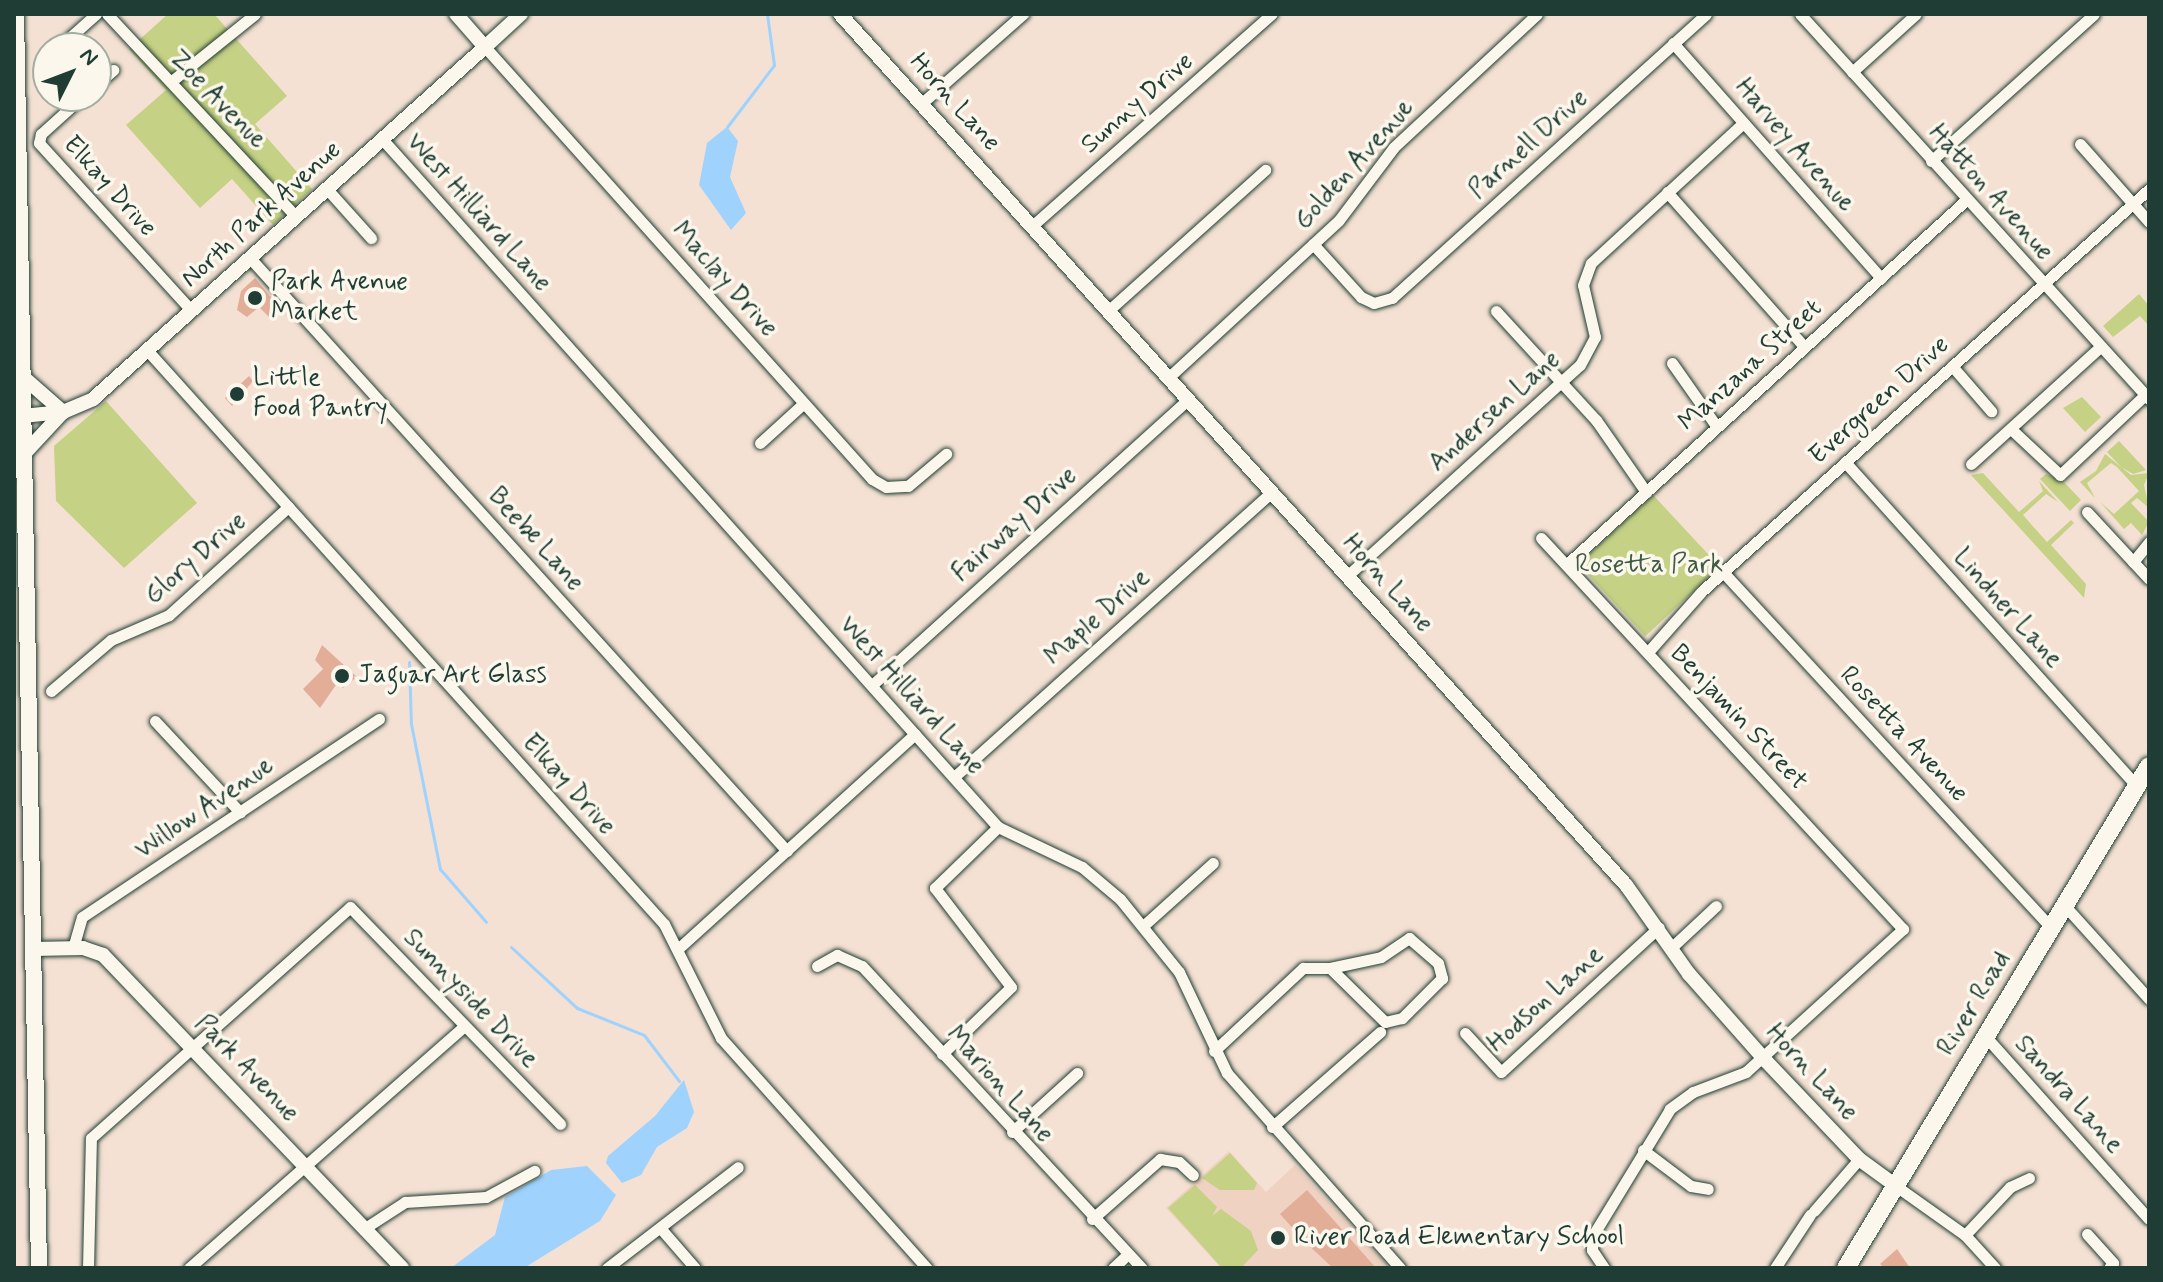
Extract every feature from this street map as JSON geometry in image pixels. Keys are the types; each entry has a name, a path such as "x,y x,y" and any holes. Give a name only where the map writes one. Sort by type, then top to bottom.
{"main road":[{"path":"16,14 39,1268"},
{"name":"River Road","path":"1846,1268 2149,766"}],"street":[{"path":"76,32 96,14"},
{"name":"Zoe Avenue","path":"107,14 173,80 296,217"},
{"path":"173,80 255,14"},
{"path":"456,14 485,47 521,14"},
{"name":"Horn Lane","path":"840,14 1109,310 1659,927 1763,1058 1859,1159 1896,1186"},
{"path":"922,103 1023,14"},
{"name":"Sunny Drive","path":"1032,226 1272,14"},
{"name":"Golden Avenue","path":"1169,377 1313,244 1394,147 1537,14"},
{"name":"Parnell Drive","path":"1313,244 1357,293 1379,303 1402,290 1706,14"},
{"name":"Hatton Avenue","path":"1800,14 2042,285 2147,397"},
{"path":"1852,72 1916,14"},
{"path":"1931,161 2094,14"},
{"name":"Harvey Avenue","path":"1673,43 1881,278"},
{"name":"North Park Avenue","path":"22,416 63,412 86,404 485,47"},
{"name":"Maclay Drive","path":"485,47 804,403 886,487 911,484 946,454"},
{"name":"Elkay Drive","path":"65,112 41,134 39,143 191,310"},
{"name":"Andersen Lane","path":"1347,576 1561,382 1593,346 1585,273 1743,123"},
{"name":"West Hilliard Lane","path":"383,140 998,827 1091,872 1143,926 1187,985 1214,1051 1272,1127 1400,1268"},
{"path":"2080,144 2149,222"},
{"path":"1109,310 1265,170"},
{"path":"327,189 371,238"},
{"name":"Evergreen Drive","path":"1648,652 1723,572 2149,189"},
{"path":"1667,192 1803,345"},
{"name":"Manzana Street","path":"1566,565 1803,345 1966,200"},
{"name":"Beebe Lane","path":"250,258 787,851"},
{"path":"1496,311 1561,382 1646,492"},
{"path":"1971,464 2100,347"},
{"name":"Elkay Drive","path":"147,350 680,947 700,1006 721,1038 927,1268"},
{"path":"1672,363 1717,427"},
{"path":"1952,366 1991,411"},
{"path":"22,376 63,412 23,455"},
{"path":"2011,429 2060,475 2147,397"},
{"name":"Fairway Drive","path":"872,685 1188,399"},
{"path":"760,443 804,403"},
{"name":"Lindner Lane","path":"1845,462 2137,786"},
{"name":"Maple Drive","path":"954,777 1272,492"},
{"name":"Glory Drive","path":"51,691 111,640 169,615 288,507"},
{"path":"2087,512 2149,579"},
{"name":"Benjamin Street","path":"1541,538 1903,929 1763,1058"},
{"path":"2133,562 2149,542"},
{"name":"Rosetta Avenue","path":"1723,572 2052,928"},
{"name":"Willow Avenue","path":"73,948 82,917 379,719"},
{"path":"155,721 240,812"},
{"path":"680,947 915,734"},
{"path":"942,1054 1015,986 938,898 931,884 998,827"},
{"path":"1143,926 1213,863"},
{"path":"1672,947 1716,906"},
{"path":"2065,906 2149,999"},
{"name":"Sunnyside Drive","path":"192,1048 348,907 560,1124"},
{"name":"Hodson Lane","path":"1465,1033 1501,1072 1659,927"},
{"path":"1214,1051 1303,968 1330,968 1381,957 1409,938 1443,973 1410,1011 1389,1023 1330,968"},
{"name":"Park Avenue","path":"33,949 73,948 103,955 402,1268"},
{"name":"Marion Lane","path":"817,966 837,955 857,961 1126,1256 1142,1268"},
{"path":"189,1268 463,1027"},
{"path":"1272,1127 1380,1032"},
{"name":"Sandra Lane","path":"1986,1037 2149,1219"},
{"path":"88,1268 91,1138 192,1048"},
{"path":"1604,1268 1592,1250 1596,1228 1643,1150 1677,1103 1737,1078 1763,1058"},
{"path":"1012,1132 1077,1073"},
{"path":"1643,1150 1691,1186 1708,1189"},
{"path":"1092,1219 1160,1159 1179,1162 1193,1175"},
{"path":"1775,1268 1812,1213 1859,1159"},
{"path":"607,1268 662,1230 738,1167"},
{"path":"365,1228 405,1202 486,1197 534,1171"},
{"path":"1965,1235 2010,1187 2029,1178"},
{"path":"1896,1186 1965,1235 1995,1268"},
{"path":"662,1230 695,1268"},
{"path":"2087,1234 2113,1263 2109,1268"},
{"path":"1113,1268 1126,1256"}],"shaded area":[{"name":"River Road Elementary School","path":"1229,1151 1266,1192 1295,1165 1390,1268 1221,1268 1166,1208"}],"green space":[{"path":"168,14 214,14 287,96 255,124 312,189 273,225 232,179 200,208 126,125 166,90 129,49"},
{"path":"2139,294 2149,306 2149,326 2140,316 2113,337 2103,326"},
{"path":"2082,397 2101,417 2085,432 2063,408"},
{"path":"106,401 197,503 124,568 56,501 54,446"},
{"path":"2119,441 2146,470 2133,474 2121,467 2107,452"},
{"path":"2105,454 2131,475 2149,473 2144,485 2149,508 2137,498 2131,503 2149,522 2142,535 2131,523 2124,529 2100,502 2114,514 2139,491 2117,467 2111,463 2087,483 2095,498 2080,482 2096,471"},
{"path":"1983,473 2019,512 2043,491 2039,481 2058,502 2046,494 2023,515 2047,542 2071,520 2074,523 2051,545 2086,584 2084,598 1971,475"},
{"path":"2046,474 2063,481 2081,500 2070,511 2040,479"},
{"name":"Rosetta Park","path":"1653,495 1720,567 1645,636 1578,565"},
{"path":"1230,1153 1257,1183 1254,1190 1220,1190 1202,1178"},
{"path":"1195,1185 1217,1207 1212,1216 1221,1209 1251,1231 1258,1250 1241,1268 1222,1268 1168,1208"}],"water":[{"path":"727,127 738,141 730,177 746,213 731,230 699,185 707,143"},
{"path":"684,1080 694,1112 687,1128 657,1147 641,1175 622,1183 606,1163 608,1156 655,1116"},
{"path":"587,1166 616,1195 600,1221 524,1268 451,1268 495,1235 505,1197 551,1170"}],"building":[{"name":"Park Avenue Market","path":"255,278 280,308 270,318 259,307 247,317 237,310 241,291"},
{"path":"249,376 253,381 232,406 225,398"},
{"name":"Jaguar Art Glass","path":"322,645 357,677 343,688 338,682 320,708 303,689 323,669 315,660"},
{"name":"River Road Elementary School","path":"1307,1190 1376,1268 1333,1268 1280,1214"},
{"path":"1897,1249 1910,1268 1884,1268 1880,1264"}],"waterway":[{"path":"727,127 774,65 767,14"},
{"path":"409,662 411,724 440,869 486,922"},
{"path":"511,947 577,1008 644,1035 679,1081"}],"place":[{"name":"Park Avenue Market","path":"255,298"},
{"name":"Little Food Pantry","path":"237,394"},
{"name":"Jaguar Art Glass","path":"342,676"},
{"name":"River Road Elementary School","path":"1278,1238"}]}
